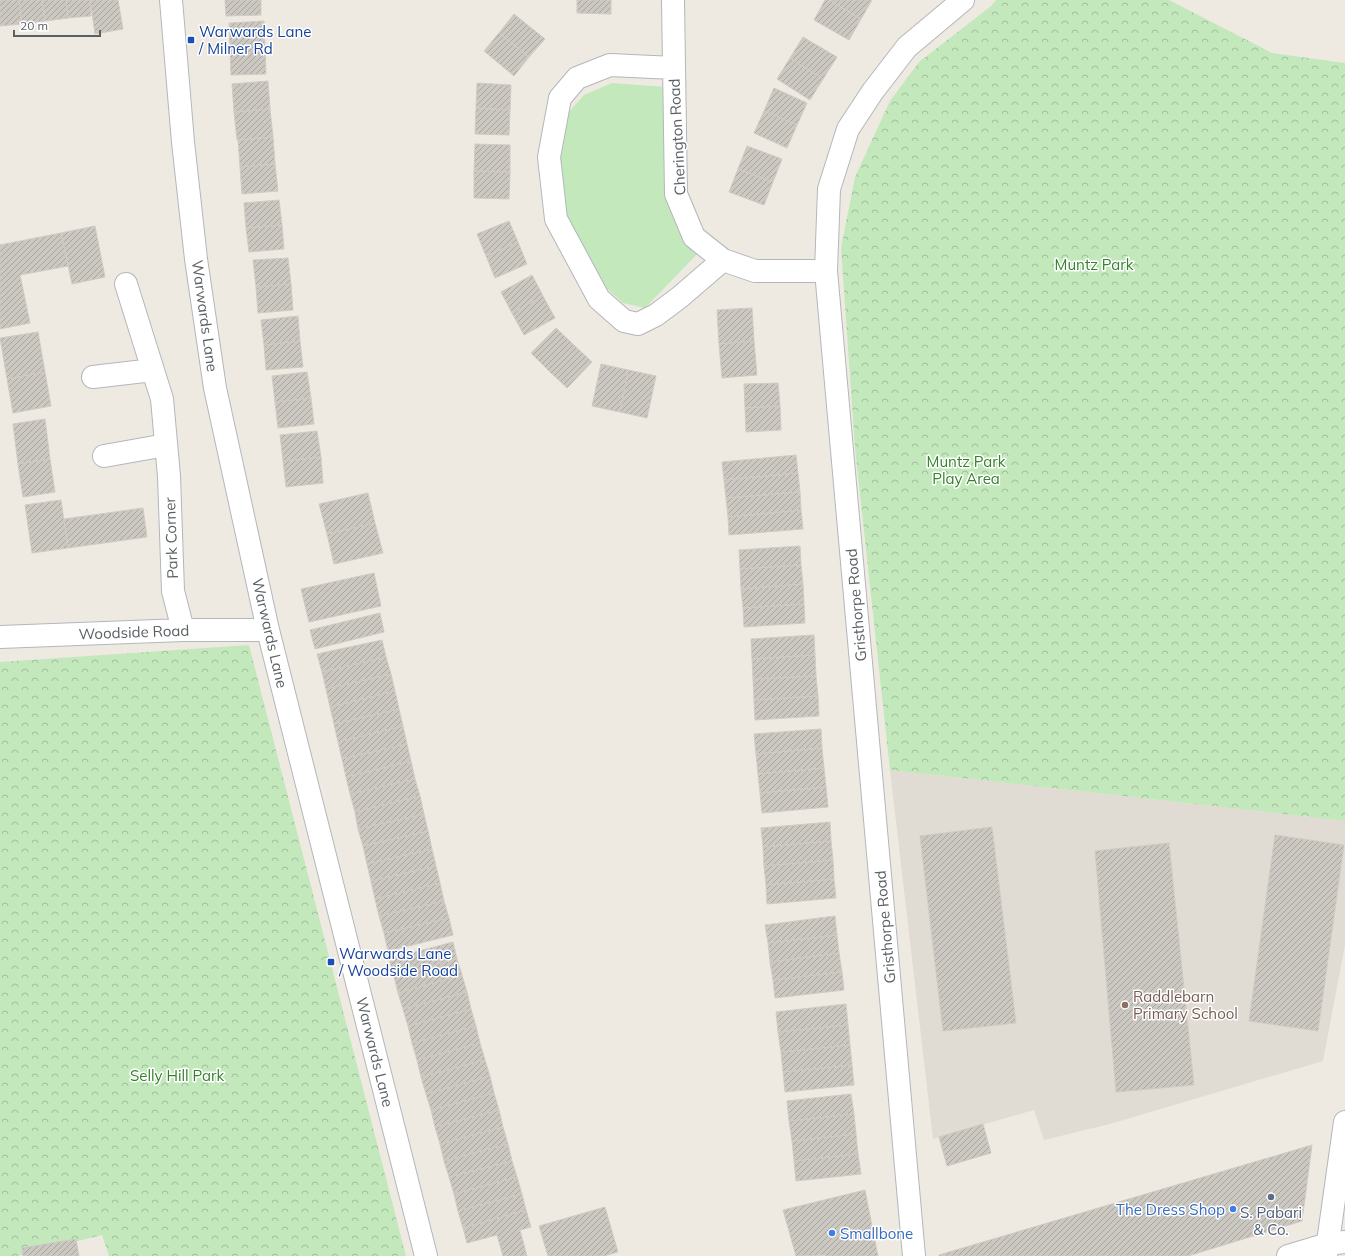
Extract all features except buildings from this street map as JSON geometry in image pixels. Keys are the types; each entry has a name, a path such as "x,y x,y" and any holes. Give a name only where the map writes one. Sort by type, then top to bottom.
{"street":[{"name":"Warwards Lane","path":"171,0 183,142 195,244 215,388 268,630 426,1256"},
{"name":"Cherington Road","path":"673,0 676,194 694,237 722,260 756,271 826,271"},
{"name":"Gristhorpe Road","path":"914,1256 826,271 829,189 848,129 873,91 907,47 963,0"},
{"name":"Cherington Road","path":"674,68 610,65 577,78 560,98 549,157 556,219 599,299 624,321 638,324 656,315 680,297 722,260"},
{"name":"Park Corner","path":"126,284 162,399 166,445 173,590 183,630"},
{"path":"93,377 153,370"},
{"path":"104,456 166,445"},
{"name":"Woodside Road","path":"0,636 183,630 268,630"},
{"path":"1288,1256 1333,1247 1345,1122"}],"shaded area":[{"name":"Raddlebarn Primary School","path":"890,770 1345,821 1345,945 1323,1061 1110,1124 1044,1140 1034,1110 933,1139"}],"green space":[{"name":"Muntz Park","path":"996,0 1169,0 1272,53 1345,63 1345,821 890,770 855,448 841,248 855,177 890,101 919,62 991,6"},
{"path":"612,83 666,87 664,195 681,237 699,252 645,308 623,303 602,284 566,215 560,162 569,112 584,95"},
{"name":"Selly Hill Park","path":"249,645 406,1256 109,1256 102,1235 18,1256 0,1256 0,662"}],"place":[{"name":"Warwards Lane / Milner Rd","path":"191,40"},
{"name":"Warwards Lane / Woodside Road","path":"331,962"},
{"name":"Raddlebarn Primary School","path":"1125,1005"},
{"name":"S. Pabari & Co.","path":"1271,1197"},
{"name":"The Dress Shop","path":"1233,1209"},
{"name":"Smallbone","path":"832,1233"}],"park label":[{"name":"Muntz Park Play Area","path":"966,470"}]}
